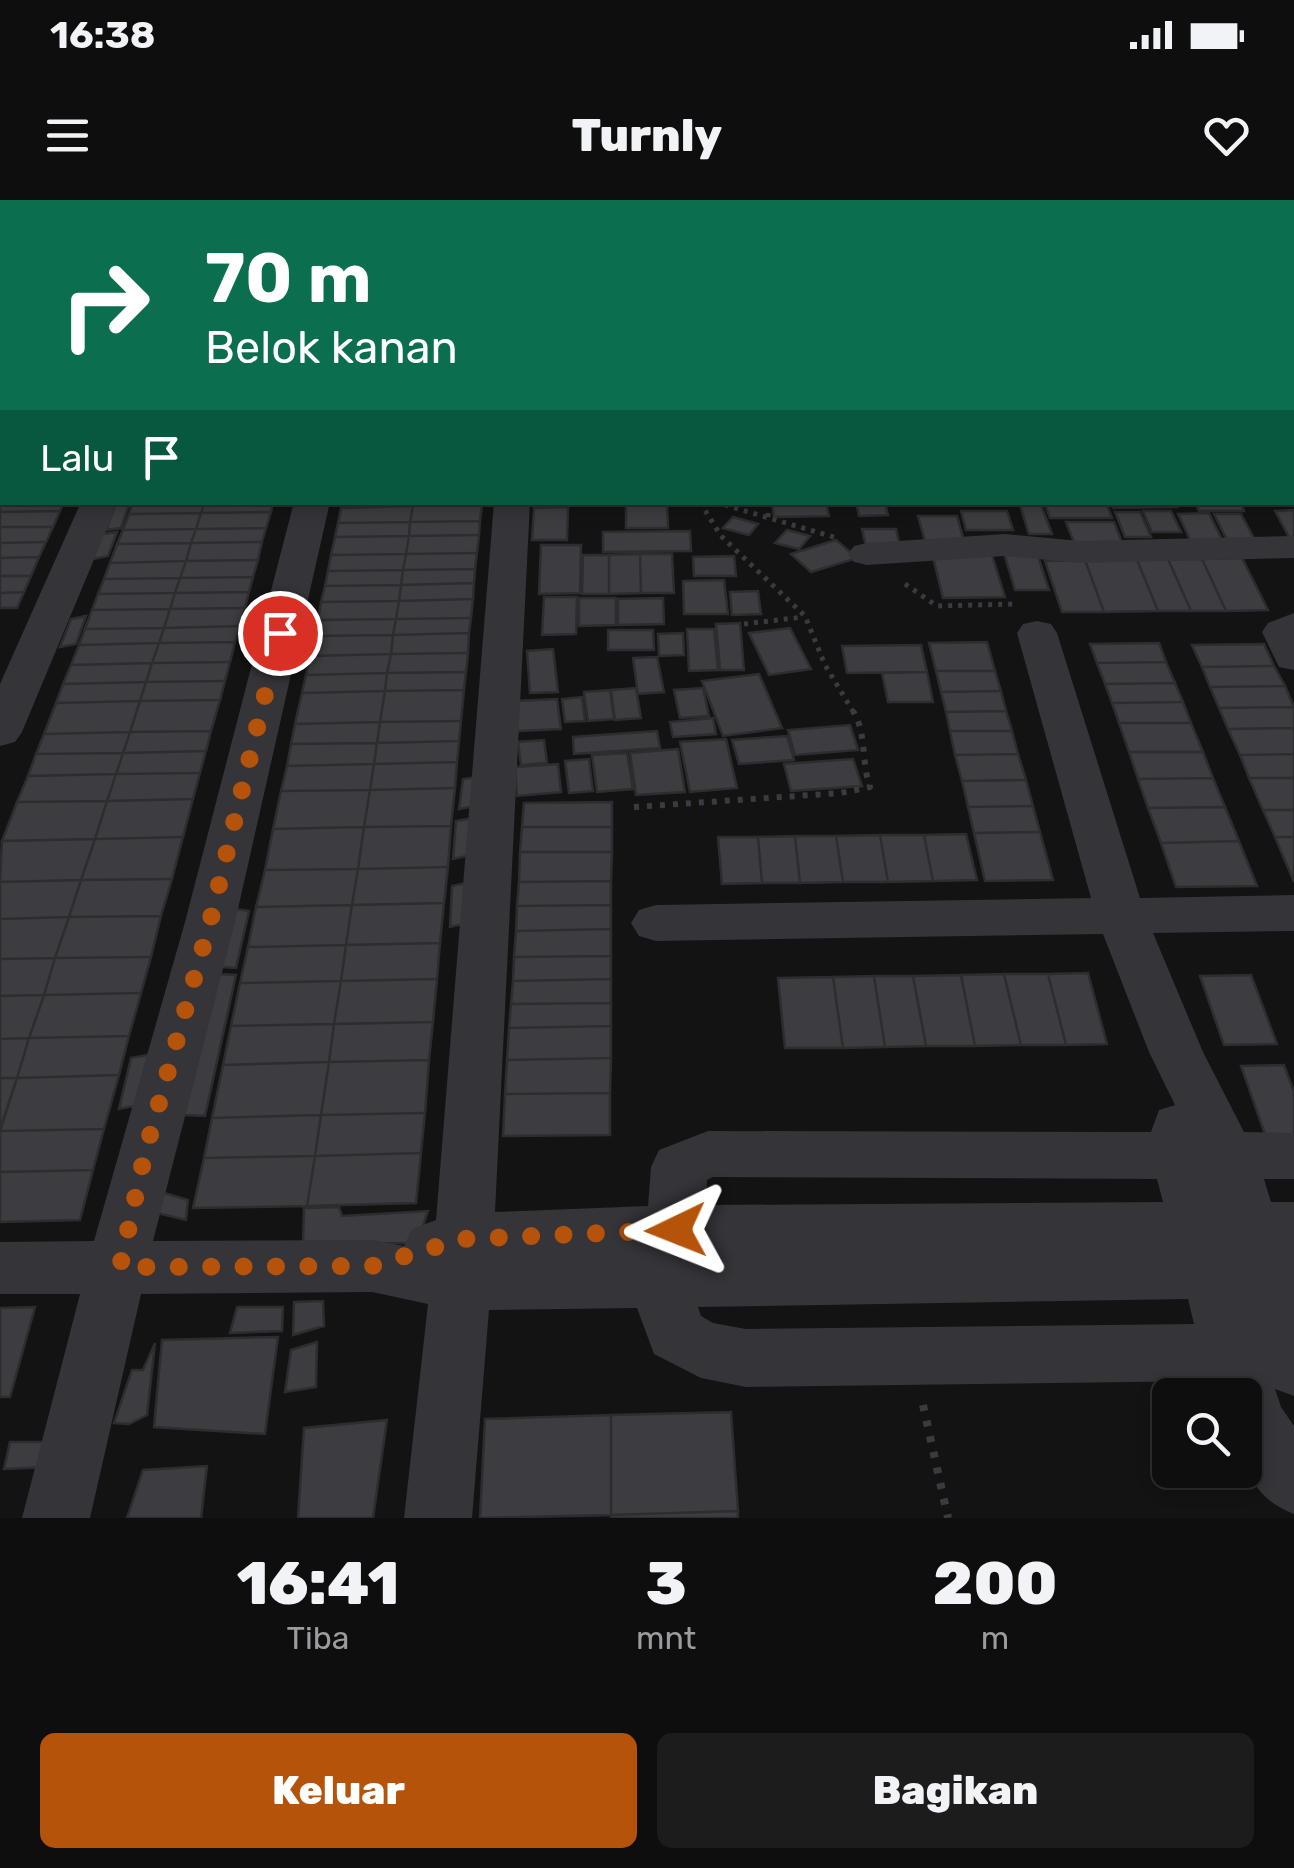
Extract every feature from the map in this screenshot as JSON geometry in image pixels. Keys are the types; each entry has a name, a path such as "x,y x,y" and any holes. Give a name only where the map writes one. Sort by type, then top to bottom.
{"street":[{"path":"0,732 99,505"},
{"path":"56,1518 145,1153 210,922 311,505"},
{"path":"438,1518 462,1261 512,505"},
{"path":"867,554 1004,544 1080,552 1294,547"},
{"path":"1294,625 1282,632 1294,658"},
{"path":"1037,633 1120,916 1176,1052 1204,1156 1253,1251 1266,1368 1254,1423 1294,1482"},
{"path":"656,923 1294,913"},
{"path":"1266,1368 912,1355 746,1358 701,1349 676,1334 668,1255 679,1167 708,1154 1294,1156"},
{"path":"0,1268 372,1266 668,1255 1253,1251"}],"path":[{"path":"634,807 841,793 870,787 863,768 861,724 825,666 805,616 721,536 702,505"},
{"path":"725,505 832,536 867,554 938,606 1027,606 1037,633"},
{"path":"768,505 768,518"},
{"path":"744,624 805,616"},
{"path":"912,1355 948,1518"}],"building":[{"path":"0,505 63,505 60,511 0,512"},
{"path":"129,505 121,528 106,530 115,506"},
{"path":"132,505 204,505 201,513 129,514"},
{"path":"204,505 272,505 271,512 201,513"},
{"path":"342,505 413,505 413,506 341,508"},
{"path":"482,505 480,521 410,522 413,506"},
{"path":"626,505 667,505 668,528 626,528"},
{"path":"772,505 827,505 829,516 774,517"},
{"path":"857,505 886,505 888,515 859,516"},
{"path":"1020,505 1041,505 1052,534 1029,534"},
{"path":"1045,505 1107,505 1112,518 1050,518"},
{"path":"1112,505 1177,507 1113,508"},
{"path":"1196,505 1241,505 1244,511 1199,511"},
{"path":"413,506 410,522 338,523 341,508"},
{"path":"568,507 567,540 532,540 534,508"},
{"path":"1294,510 1294,537 1289,537 1275,511"},
{"path":"60,511 53,527 0,527 0,512"},
{"path":"961,511 1007,511 1013,530 966,530"},
{"path":"1143,511 1171,511 1181,532 1152,532"},
{"path":"271,512 266,528 196,529 201,513"},
{"path":"1115,512 1140,512 1151,537 1125,537"},
{"path":"201,513 196,529 123,530 129,514"},
{"path":"1209,513 1225,546 1193,546 1178,514"},
{"path":"1214,514 1241,514 1258,546 1230,546"},
{"path":"918,516 957,516 964,541 925,541"},
{"path":"733,517 758,524 749,535 723,528"},
{"path":"480,521 479,535 409,536 410,522"},
{"path":"410,522 409,536 335,537 338,523"},
{"path":"1066,522 1114,522 1123,545 1075,545"},
{"path":"0,527 53,527 46,542 0,543"},
{"path":"266,528 262,542 191,543 196,529"},
{"path":"196,529 191,543 117,544 123,530"},
{"path":"862,529 896,529 901,551 867,551"},
{"path":"787,530 810,536 799,549 775,543"},
{"path":"690,531 691,551 603,552 603,532"},
{"path":"117,532 108,556 93,559 102,534"},
{"path":"479,535 477,553 406,554 409,536"},
{"path":"409,536 406,554 331,555 335,537"},
{"path":"836,540 857,558 811,572 791,554"},
{"path":"46,542 39,557 0,558 0,543"},
{"path":"262,542 258,560 186,561 191,543"},
{"path":"191,543 186,561 110,563 117,544"},
{"path":"541,545 581,545 580,593 539,594"},
{"path":"991,552 1005,597 943,598 932,553"},
{"path":"477,553 475,569 403,570 406,554"},
{"path":"1004,553 1037,553 1049,590 1015,590"},
{"path":"406,554 403,570 328,571 331,555"},
{"path":"640,554 641,593 609,594 609,555"},
{"path":"640,554 672,554 674,593 641,593"},
{"path":"583,555 609,555 609,594 582,594"},
{"path":"734,556 736,576 694,576 693,557"},
{"path":"39,557 31,576 0,576 0,558"},
{"path":"1242,558 1268,610 1226,611 1202,559"},
{"path":"1168,559 1191,611 1158,611 1137,560"},
{"path":"1168,559 1202,559 1226,611 1191,611"},
{"path":"258,560 253,577 180,578 186,561"},
{"path":"1085,560 1104,612 1062,612 1045,561"},
{"path":"1085,560 1137,560 1158,611 1104,612"},
{"path":"186,561 180,578 104,579 110,563"},
{"path":"475,569 474,583 401,585 403,570"},
{"path":"403,570 401,585 325,586 328,571"},
{"path":"0,576 31,576 24,592 0,593"},
{"path":"253,577 249,592 175,593 180,578"},
{"path":"180,578 175,593 98,594 104,579"},
{"path":"724,580 728,614 684,614 683,581"},
{"path":"474,583 473,599 399,601 401,585"},
{"path":"401,585 399,601 321,602 325,586"},
{"path":"758,591 761,614 732,615 730,592"},
{"path":"24,592 17,608 0,608 0,593"},
{"path":"249,592 245,608 170,609 175,593"},
{"path":"175,593 170,609 92,610 98,594"},
{"path":"544,597 577,597 576,634 542,635"},
{"path":"579,598 616,598 616,625 579,626"},
{"path":"663,598 664,624 618,625 618,599"},
{"path":"473,599 471,618 396,619 399,601"},
{"path":"399,601 396,619 318,620 321,602"},
{"path":"245,608 240,626 164,628 170,609"},
{"path":"170,609 164,628 85,629 92,610"},
{"path":"86,616 76,644 60,647 71,619"},
{"path":"471,618 469,633 393,635 396,619"},
{"path":"396,619 393,635 314,636 318,620"},
{"path":"740,623 744,670 720,670 716,624"},
{"path":"240,626 235,642 159,643 164,628"},
{"path":"164,628 159,643 79,645 85,629"},
{"path":"790,628 811,669 769,675 749,633"},
{"path":"687,629 714,629 718,670 689,671"},
{"path":"608,630 653,630 654,650 608,650"},
{"path":"469,633 468,653 391,654 393,635"},
{"path":"683,633 684,655 659,656 658,634"},
{"path":"393,635 391,654 310,656 314,636"},
{"path":"235,642 230,662 152,663 159,643"},
{"path":"987,642 995,671 936,671 929,643"},
{"path":"159,643 152,663 71,665 79,645"},
{"path":"1159,643 1166,662 1097,663 1090,644"},
{"path":"1264,644 1274,666 1202,667 1192,645"},
{"path":"921,645 927,672 847,673 842,646"},
{"path":"553,649 558,692 530,693 527,651"},
{"path":"468,653 466,672 387,673 391,654"},
{"path":"391,654 387,673 306,675 310,656"},
{"path":"657,657 664,692 638,694 633,658"},
{"path":"230,662 225,681 146,682 152,663"},
{"path":"1166,662 1175,683 1105,684 1097,663"},
{"path":"152,663 146,682 63,684 71,665"},
{"path":"1274,666 1285,686 1210,687 1202,667"},
{"path":"936,671 995,671 1001,691 941,692"},
{"path":"466,672 464,690 385,691 387,673"},
{"path":"927,672 933,702 888,702 882,673"},
{"path":"387,673 385,691 302,693 306,675"},
{"path":"759,674 782,728 723,736 702,681"},
{"path":"225,681 220,700 140,701 146,682"},
{"path":"146,682 140,701 56,703 63,684"},
{"path":"1175,683 1183,702 1112,703 1105,684"},
{"path":"1285,686 1294,707 1219,708 1210,687"},
{"path":"636,688 641,718 615,720 611,690"},
{"path":"703,688 709,716 680,718 674,690"},
{"path":"464,690 461,721 380,722 385,691"},
{"path":"610,690 614,719 588,721 584,692"},
{"path":"385,691 380,722 295,724 302,693"},
{"path":"1001,691 1006,711 946,712 941,692"},
{"path":"582,697 585,721 565,722 562,699"},
{"path":"557,699 561,729 518,731 515,701"},
{"path":"220,700 211,731 130,732 140,701"},
{"path":"140,701 130,732 44,734 56,703"},
{"path":"1183,702 1191,723 1119,723 1112,703"},
{"path":"1294,707 1294,728 1228,729 1219,708"},
{"path":"1006,711 1012,731 950,731 946,712"},
{"path":"713,718 716,734 673,737 670,722"},
{"path":"461,721 459,741 377,743 380,722"},
{"path":"380,722 377,743 291,744 295,724"},
{"path":"1119,723 1191,723 1203,752 1129,752"},
{"path":"850,725 858,750 795,755 788,730"},
{"path":"1294,728 1294,754 1240,755 1228,729"},
{"path":"211,731 206,751 123,753 130,732"},
{"path":"657,731 660,748 574,754 573,737"},
{"path":"950,731 1012,731 1018,754 955,755"},
{"path":"130,732 123,753 36,754 44,734"},
{"path":"787,736 794,760 739,764 732,740"},
{"path":"726,739 737,788 690,792 680,742"},
{"path":"544,740 547,763 521,765 518,742"},
{"path":"459,741 457,762 374,764 377,743"},
{"path":"377,743 374,764 287,766 291,744"},
{"path":"678,749 685,792 636,795 630,753"},
{"path":"206,751 200,773 116,774 123,753"},
{"path":"1129,752 1203,752 1213,778 1138,779"},
{"path":"123,753 116,774 28,776 36,754"},
{"path":"627,753 633,789 597,792 592,755"},
{"path":"1018,754 1026,780 962,781 955,755"},
{"path":"1294,754 1294,778 1249,778 1240,755"},
{"path":"589,759 593,791 569,793 565,761"},
{"path":"853,759 862,786 791,791 784,764"},
{"path":"457,762 455,788 370,790 374,764"},
{"path":"374,764 370,790 281,791 287,766"},
{"path":"558,764 561,792 517,796 515,767"},
{"path":"200,773 193,799 107,801 116,774"},
{"path":"116,774 107,801 17,802 28,776"},
{"path":"478,777 476,806 459,809 463,779"},
{"path":"1213,778 1225,807 1148,808 1138,779"},
{"path":"1249,778 1294,778 1294,810 1263,810"},
{"path":"1026,780 1033,806 968,807 962,781"},
{"path":"455,788 451,826 364,827 370,790"},
{"path":"370,790 364,827 273,829 281,791"},
{"path":"193,799 183,837 95,839 107,801"},
{"path":"107,801 95,839 2,841 17,802"},
{"path":"612,802 612,827 522,827 524,803"},
{"path":"1033,806 1040,832 974,833 968,807"},
{"path":"1225,807 1239,841 1161,843 1148,808"},
{"path":"1263,810 1294,810 1294,837 1275,837"},
{"path":"473,818 471,855 453,859 456,821"},
{"path":"451,826 448,867 358,869 364,827"},
{"path":"364,827 358,869 265,870 273,829"},
{"path":"522,827 612,827 612,852 520,852"},
{"path":"1040,832 1053,880 985,881 974,833"},
{"path":"966,834 977,880 933,881 924,835"},
{"path":"880,835 888,882 843,882 836,836"},
{"path":"880,835 924,835 933,881 888,882"},
{"path":"795,836 800,883 762,883 758,837"},
{"path":"795,836 836,836 843,882 800,883"},
{"path":"183,837 172,879 81,880 95,839"},
{"path":"718,837 758,837 762,883 722,884"},
{"path":"1275,837 1294,837 1294,882"},
{"path":"95,839 81,880 0,882 2,841"},
{"path":"1239,841 1257,886 1176,887 1161,843"},
{"path":"520,852 612,852 611,881 519,882"},
{"path":"448,867 444,903 352,905 358,869"},
{"path":"358,869 352,905 256,907 265,870"},
{"path":"172,879 161,916 69,917 81,880"},
{"path":"81,880 69,917 0,919 0,882"},
{"path":"611,881 611,905 517,906 519,882"},
{"path":"471,882 468,923 450,927 452,886"},
{"path":"444,903 440,943 346,945 352,905"},
{"path":"352,905 346,945 248,947 256,907"},
{"path":"611,905 611,929 516,931 517,906"},
{"path":"236,909 249,911 236,968 220,967"},
{"path":"161,916 151,957 55,958 69,917"},
{"path":"69,917 55,958 0,959 0,919"},
{"path":"611,929 611,956 514,957 516,931"},
{"path":"440,943 437,979 341,981 346,945"},
{"path":"346,945 341,981 240,983 248,947"},
{"path":"611,956 611,979 513,981 514,957"},
{"path":"151,957 141,993 44,995 55,958"},
{"path":"55,958 44,995 0,996 0,959"},
{"path":"1088,973 1107,1044 1066,1045 1048,974"},
{"path":"217,974 236,975 205,1116 184,1115"},
{"path":"1004,974 1021,1045 975,1046 961,975"},
{"path":"1004,974 1048,974 1066,1045 1021,1045"},
{"path":"961,975 975,1046 926,1046 913,976"},
{"path":"1251,975 1277,1044 1224,1045 1200,976"},
{"path":"874,976 885,1047 843,1048 833,977"},
{"path":"874,976 913,976 926,1046 885,1047"},
{"path":"833,977 843,1048 785,1048 778,978"},
{"path":"437,979 433,1022 334,1024 341,981"},
{"path":"611,979 611,1003 511,1004 513,981"},
{"path":"341,981 334,1024 231,1026 240,983"},
{"path":"141,993 129,1036 29,1038 44,995"},
{"path":"44,995 29,1038 0,1039 0,996"},
{"path":"611,1003 611,1026 509,1028 511,1004"},
{"path":"433,1022 429,1060 329,1062 334,1024"},
{"path":"334,1024 329,1062 223,1065 231,1026"},
{"path":"611,1026 611,1058 507,1060 509,1028"},
{"path":"129,1036 119,1075 17,1078 29,1038"},
{"path":"29,1038 17,1078 0,1078 0,1039"},
{"path":"152,1054 140,1105 119,1109 131,1058"},
{"path":"611,1058 610,1093 505,1094 507,1060"},
{"path":"429,1060 425,1113 321,1115 329,1062"},
{"path":"329,1062 321,1115 212,1118 223,1065"},
{"path":"1284,1065 1294,1092 1294,1137 1266,1137 1241,1066"},
{"path":"119,1075 104,1129 0,1131 17,1078"},
{"path":"0,1078 17,1078 0,1129"},
{"path":"610,1093 610,1135 503,1136 505,1094"},
{"path":"425,1113 421,1153 315,1156 321,1115"},
{"path":"321,1115 315,1156 204,1158 212,1118"},
{"path":"104,1129 93,1170 0,1172 0,1131"},
{"path":"421,1153 416,1203 307,1206 315,1156"},
{"path":"315,1156 307,1206 193,1208 204,1158"},
{"path":"93,1170 80,1220 0,1222 0,1172"},
{"path":"164,1193 188,1200 186,1220 153,1212"},
{"path":"339,1207 342,1216 428,1211 417,1243 303,1244 304,1208"},
{"path":"323,1301 324,1326 293,1335 294,1302"},
{"path":"35,1307 10,1397 0,1397 0,1308"},
{"path":"237,1307 283,1307 282,1331 230,1333"},
{"path":"278,1337 265,1434 154,1427 162,1340"},
{"path":"317,1342 316,1387 285,1392 291,1350"},
{"path":"155,1343 147,1415 129,1424 114,1423 132,1370 143,1370"},
{"path":"731,1412 738,1511 611,1515 611,1415"},
{"path":"611,1415 611,1515 480,1518 485,1419"},
{"path":"387,1420 373,1518 298,1518 304,1428"},
{"path":"10,1442 42,1442 48,1467 4,1469"},
{"path":"207,1466 201,1518 127,1518 143,1470"},
{"path":"738,1511 738,1518 611,1518 611,1515"}],"route":[{"path":"280,633 210,922 145,1153 120,1267 372,1266 462,1239 676,1230"}]}
